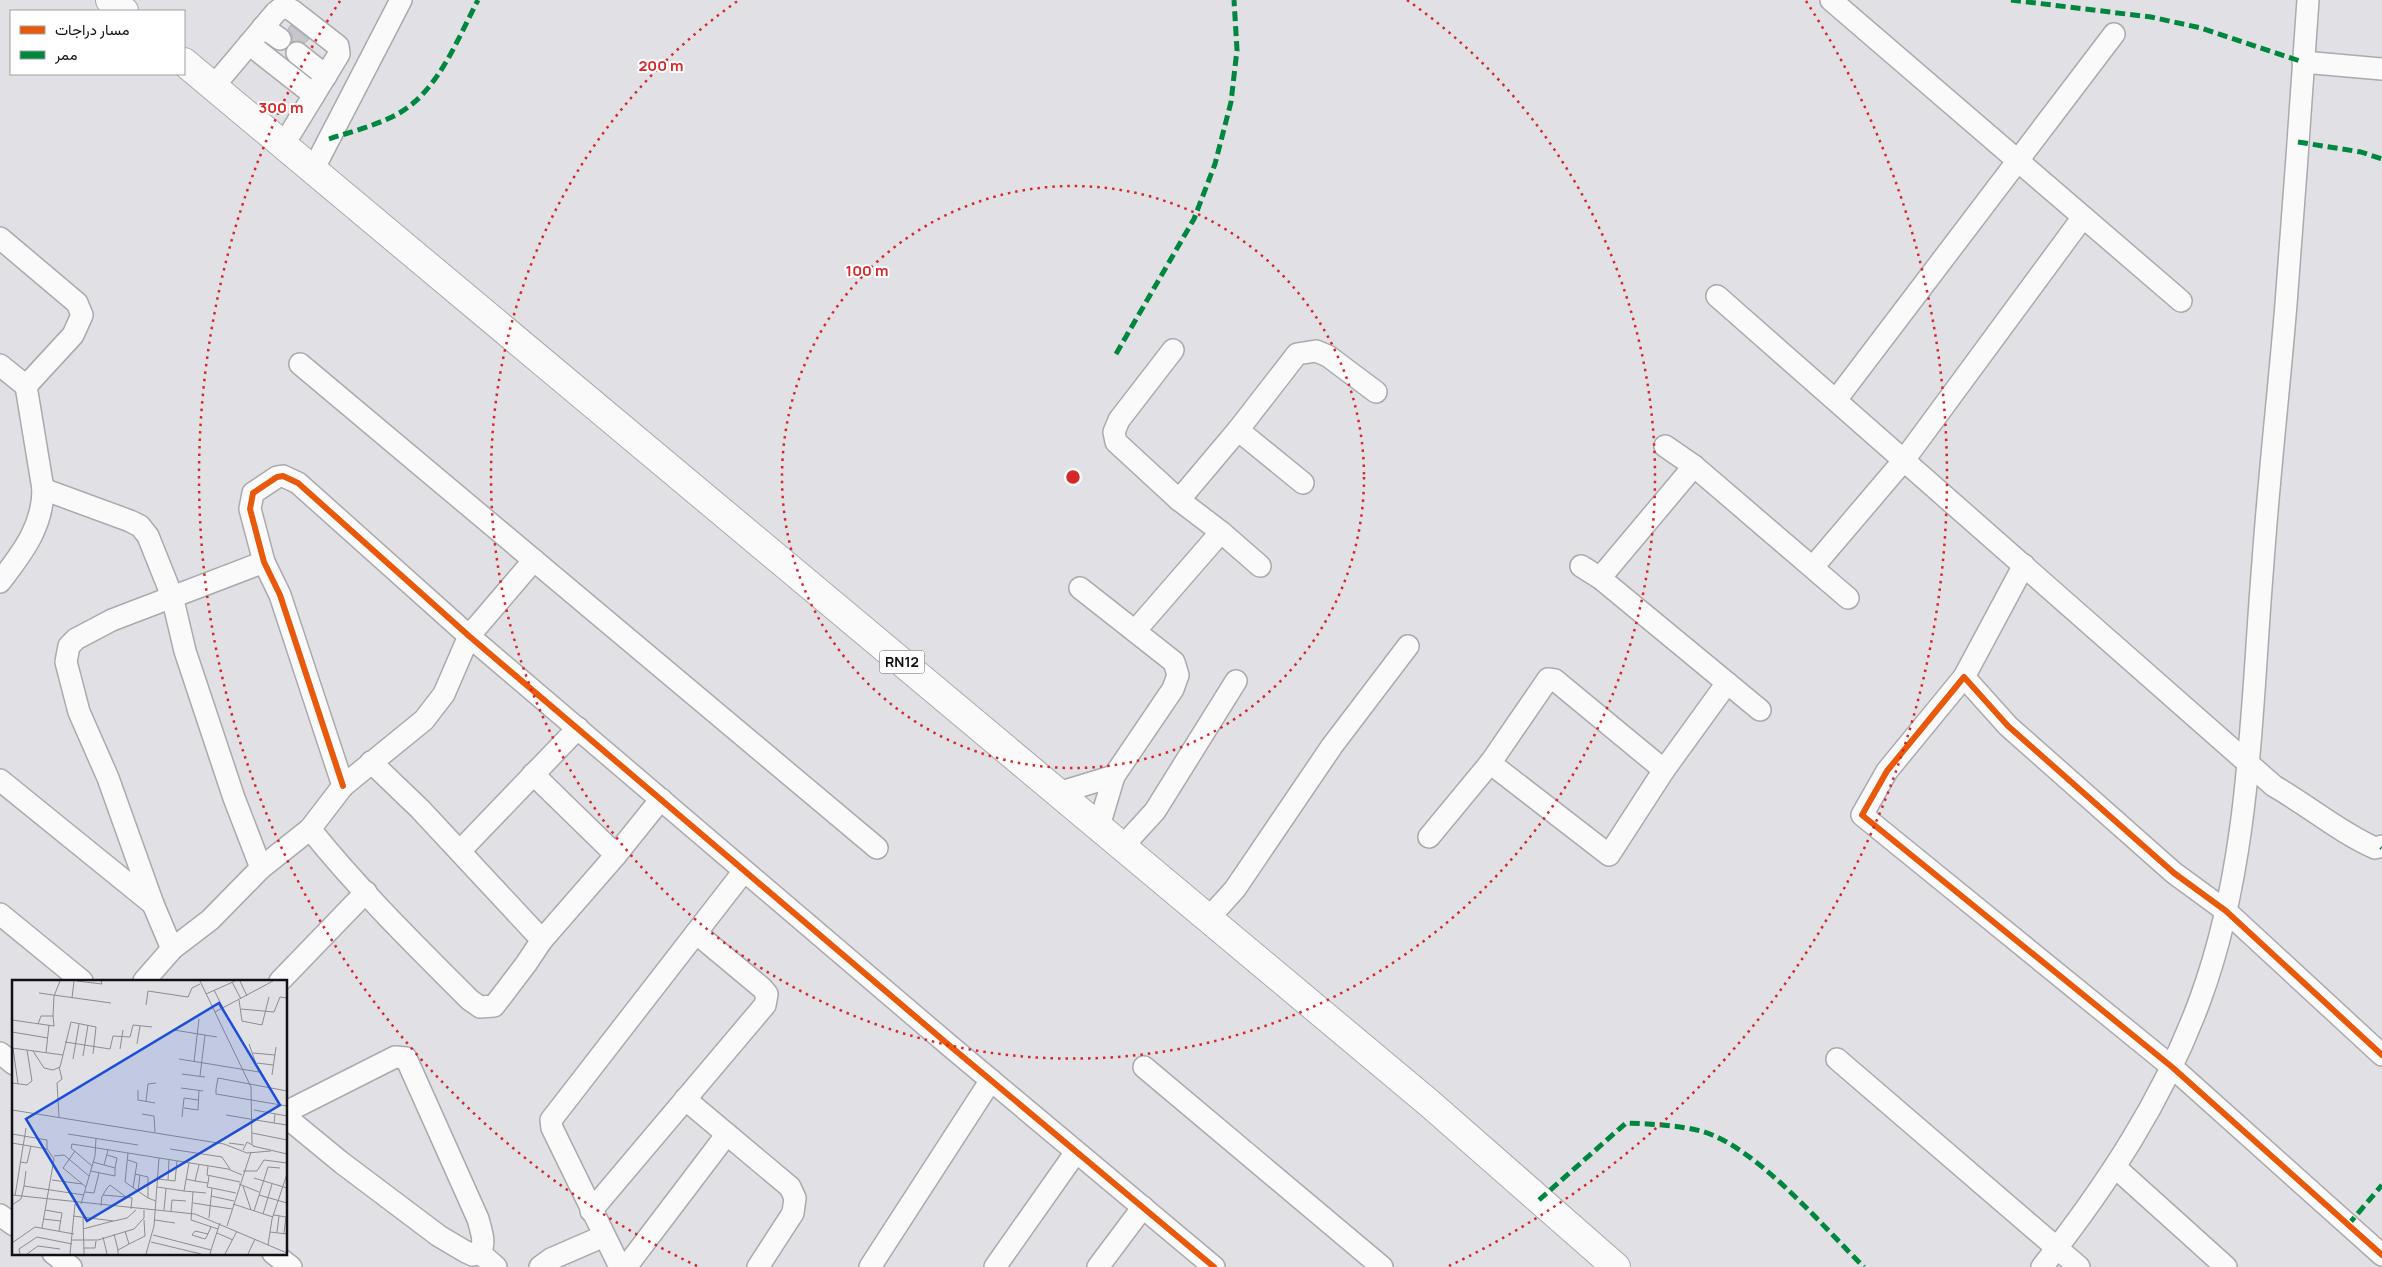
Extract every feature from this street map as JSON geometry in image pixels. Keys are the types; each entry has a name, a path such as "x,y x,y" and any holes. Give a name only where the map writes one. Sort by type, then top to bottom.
{"main road":[{"path":"110,0 123,10"},
{"name":"RN12","path":"185,63 1058,793 1124,846 1208,919 1429,1103 1616,1267"}],"street":[{"path":"313,170 401,0"},
{"path":"1831,0 2182,301"},
{"path":"2042,1267 2115,1167 2150,1110 2172,1067 2200,1001 2218,946 2226,911 2241,830 2248,761 2263,553 2286,305 2308,0"},
{"path":"213,87 249,44 272,33 280,8 284,6 294,10 340,48 339,54 284,144"},
{"path":"1836,400 2114,34"},
{"path":"249,44 314,95"},
{"path":"297,54 326,76"},
{"path":"2303,62 2382,68"},
{"path":"1814,567 1904,460 2083,217"},
{"path":"0,238 77,303 82,315 73,335 26,386"},
{"path":"1717,296 2248,761 2274,786 2300,801 2348,835 2375,848 2382,846"},
{"path":"1173,350 1119,420 1114,432 1116,442 1179,500 1221,532 1260,566"},
{"path":"1179,500 1238,430 1297,354 1316,351 1328,356 1376,392"},
{"path":"300,364 877,848"},
{"path":"0,365 26,386 43,489 40,518 33,534 0,582"},
{"path":"1238,430 1303,483"},
{"path":"1665,446 1694,466 1848,598"},
{"path":"1600,578 1694,466"},
{"path":"343,786 280,595 264,562 252,517 250,501 253,493 277,477 283,476 298,483 469,636 744,871 1214,1267"},
{"path":"43,489 140,526 148,536 172,596 188,660 234,798 261,868"},
{"path":"1135,631 1221,532"},
{"path":"145,980 172,949 210,920 261,868 310,829 343,786 424,720 444,694 469,636 534,560"},
{"path":"172,949 153,904 108,778 79,712 66,662 69,646 76,639 112,620 264,562"},
{"path":"2024,565 1964,677 1886,771 1862,815 2172,1067 2378,1259"},
{"path":"1580,566 1600,578 1760,710"},
{"path":"1080,588 1174,662 1178,675 1173,689 1114,776 1098,826"},
{"path":"1208,919 1235,889 1332,746 1408,646"},
{"path":"1964,677 2008,726 2174,873 2226,911 2382,1055"},
{"path":"1429,837 1490,763 1548,679 1561,685 1664,770"},
{"path":"1124,846 1154,811 1236,681"},
{"path":"1490,763 1609,855 1664,770 1727,683"},
{"path":"460,851 578,728"},
{"path":"371,762 460,851 542,940"},
{"path":"533,774 616,855"},
{"path":"1058,793 1114,776"},
{"path":"0,780 153,904"},
{"path":"310,829 414,944 470,1000 480,1007 494,1006 542,940 616,855 661,799"},
{"path":"620,1267 552,1128 551,1120 744,871"},
{"path":"281,980 366,892"},
{"path":"0,914 81,980"},
{"path":"591,1211 765,1005 767,994 762,988 696,933"},
{"path":"0,1053 12,1062"},
{"path":"288,1111 395,1057 406,1058 478,1219 483,1247 480,1253 473,1255 439,1236 288,1120"},
{"path":"1837,1059 1959,1162 2078,1267"},
{"path":"1144,1067 1382,1267"},
{"path":"870,1267 991,1080"},
{"path":"685,1099 790,1187 795,1198 794,1213 758,1267"},
{"path":"626,1267 727,1134"},
{"path":"996,1267 1076,1152"},
{"path":"2115,1167 2226,1267"},
{"path":"1098,1267 1143,1207"},
{"path":"0,1215 12,1224"},
{"path":"540,1267 551,1259 604,1236"},
{"path":"480,1253 496,1267"},
{"path":"54,1254 71,1267"},
{"path":"274,1254 291,1267"}],"building":[{"path":"291,25 309,39 305,43 292,42 292,34 288,29"}],"marked path":[{"path":"329,139 384,121 414,102 426,90 446,62 478,0"},
{"path":"1116,354 1194,219 1215,164 1231,102 1237,50 1234,0"},
{"path":"2011,0 2151,17 2201,28 2303,62"},
{"path":"2298,142 2361,152 2382,159"},
{"path":"1539,1200 1626,1123 1692,1129 1722,1140 1744,1153 1766,1170 1809,1210 1864,1267"},
{"path":"2348,1225 2382,1185"}],"cycle path":[{"path":"343,786 280,595 264,562 250,509 253,493 277,477 283,476 298,483 469,636 950,1046 1214,1267"},
{"path":"2382,1055 2226,911 2174,873 2008,726 1964,677 1887,771 1862,815 2172,1067 2382,1255"}]}
